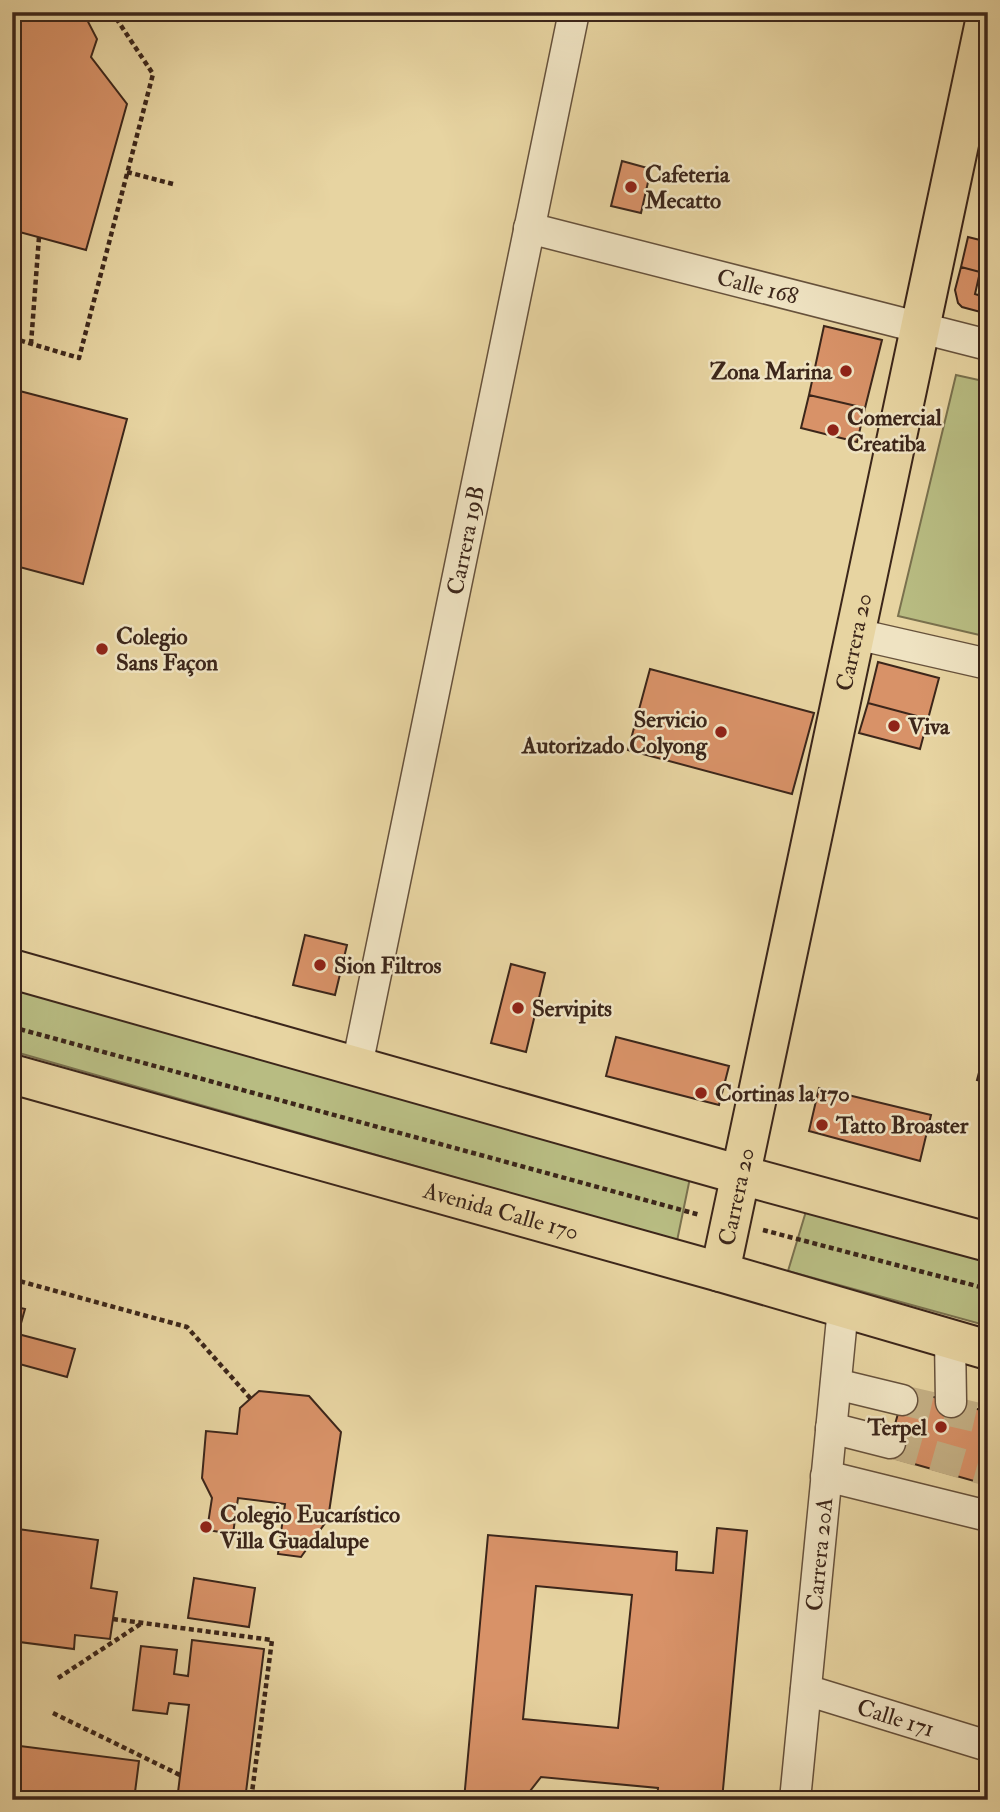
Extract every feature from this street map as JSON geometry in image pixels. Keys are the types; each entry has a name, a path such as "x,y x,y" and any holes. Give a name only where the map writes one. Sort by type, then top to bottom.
{"main road":[{"name":"Carrera 20","path":"720,1272 988,12"},
{"path":"12,969 988,1242"},
{"name":"Avenida Calle 170","path":"12,1074 720,1272 988,1350"}],"street":[{"name":"Carrera 19B","path":"357,1066 574,12"},
{"name":"Calle 168","path":"529,228 988,345"},
{"path":"856,634 988,664"},
{"name":"Carrera 20A","path":"795,1800 843,1308"},
{"path":"950,1339 951,1402"},
{"path":"836,1384 902,1400"},
{"path":"831,1428 890,1443"},
{"path":"827,1476 988,1516"},
{"name":"Calle 171","path":"806,1690 988,1746"}],"path":[{"path":"12,338 79,358 153,74 112,12"},
{"path":"127,172 173,184"},
{"path":"30,344 39,237"},
{"path":"12,1027 988,1289"},
{"path":"12,1279 187,1327 251,1399"},
{"path":"113,1619 272,1640 251,1800"},
{"path":"58,1678 143,1622"},
{"path":"12,1683 20,1686"},
{"path":"53,1713 180,1775"}],"green space":[{"path":"956,375 988,382 988,637 898,616"},
{"path":"12,982 691,1173 677,1241 12,1051"},
{"path":"807,1208 988,1256 988,1326 788,1271"}],"building":[{"path":"27,12 83,12 97,39 91,57 127,104 86,250 12,230 12,36 19,17"},
{"name":"Cafeteria Mecatto","path":"622,161 651,169 641,213 611,206"},
{"path":"968,237 988,242 980,272 961,267"},
{"path":"961,267 980,272 975,294 988,298 988,314 962,307 958,303 955,290"},
{"path":"824,326 882,340 865,408 809,395"},
{"path":"12,389 127,419 83,584 12,565"},
{"path":"809,395 865,408 857,442 801,428"},
{"path":"878,662 939,678 928,719 868,703"},
{"name":"Servicio Autorizado Colyong","path":"650,669 814,713 792,794 628,750"},
{"name":"Viva","path":"868,703 928,719 920,749 859,733"},
{"name":"Sion Filtros","path":"305,935 347,945 335,995 293,985"},
{"name":"Servipits","path":"511,964 545,973 526,1052 491,1043"},
{"path":"616,1037 729,1066 719,1105 606,1076"},
{"path":"988,1039 988,1083 977,1080"},
{"path":"819,1088 931,1115 920,1161 809,1131"},
{"path":"12,1306 25,1309 18,1334 75,1349 67,1377 12,1362"},
{"name":"Terpel","path":"905,1389 988,1412 988,1485 886,1456"},
{"path":"259,1391 309,1396 341,1432 328,1519 301,1557 278,1554 285,1504 238,1498 233,1534 207,1530 212,1498 202,1478 206,1431 237,1434 240,1408"},
{"path":"717,1528 747,1531 722,1800 657,1800 658,1788 541,1777 523,1800 464,1800 488,1535 677,1552 676,1570 713,1573","holes":["536,1586 632,1595 618,1728 523,1719"]},
{"path":"18,1529 98,1540 91,1588 117,1592 110,1639 75,1635 74,1649 12,1641 12,1570"},
{"path":"194,1578 255,1588 249,1627 188,1618"},
{"path":"192,1640 264,1649 245,1800 177,1800 189,1705 169,1703 167,1714 133,1710 141,1646 177,1650 174,1674 188,1676"},
{"path":"12,1745 139,1761 134,1800 12,1800"}],"tunnel":[{"path":"902,1400 988,1420"},
{"path":"890,1443 988,1471"}],"place":[{"name":"Cafeteria Mecatto","path":"631,187"},
{"name":"Zona Marina","path":"846,371"},
{"name":"Comercial Creatiba","path":"833,430"},
{"name":"Colegio Sans Façon","path":"102,649"},
{"name":"Viva","path":"894,726"},
{"name":"Servicio Autorizado Colyong","path":"721,732"},
{"name":"Sion Filtros","path":"320,965"},
{"name":"Servipits","path":"518,1008"},
{"name":"Cortinas la 170","path":"701,1093"},
{"name":"Tatto Broaster","path":"822,1125"},
{"name":"Terpel","path":"941,1427"},
{"name":"Colegio Eucarístico Villa Guadalupe","path":"206,1527"}]}
